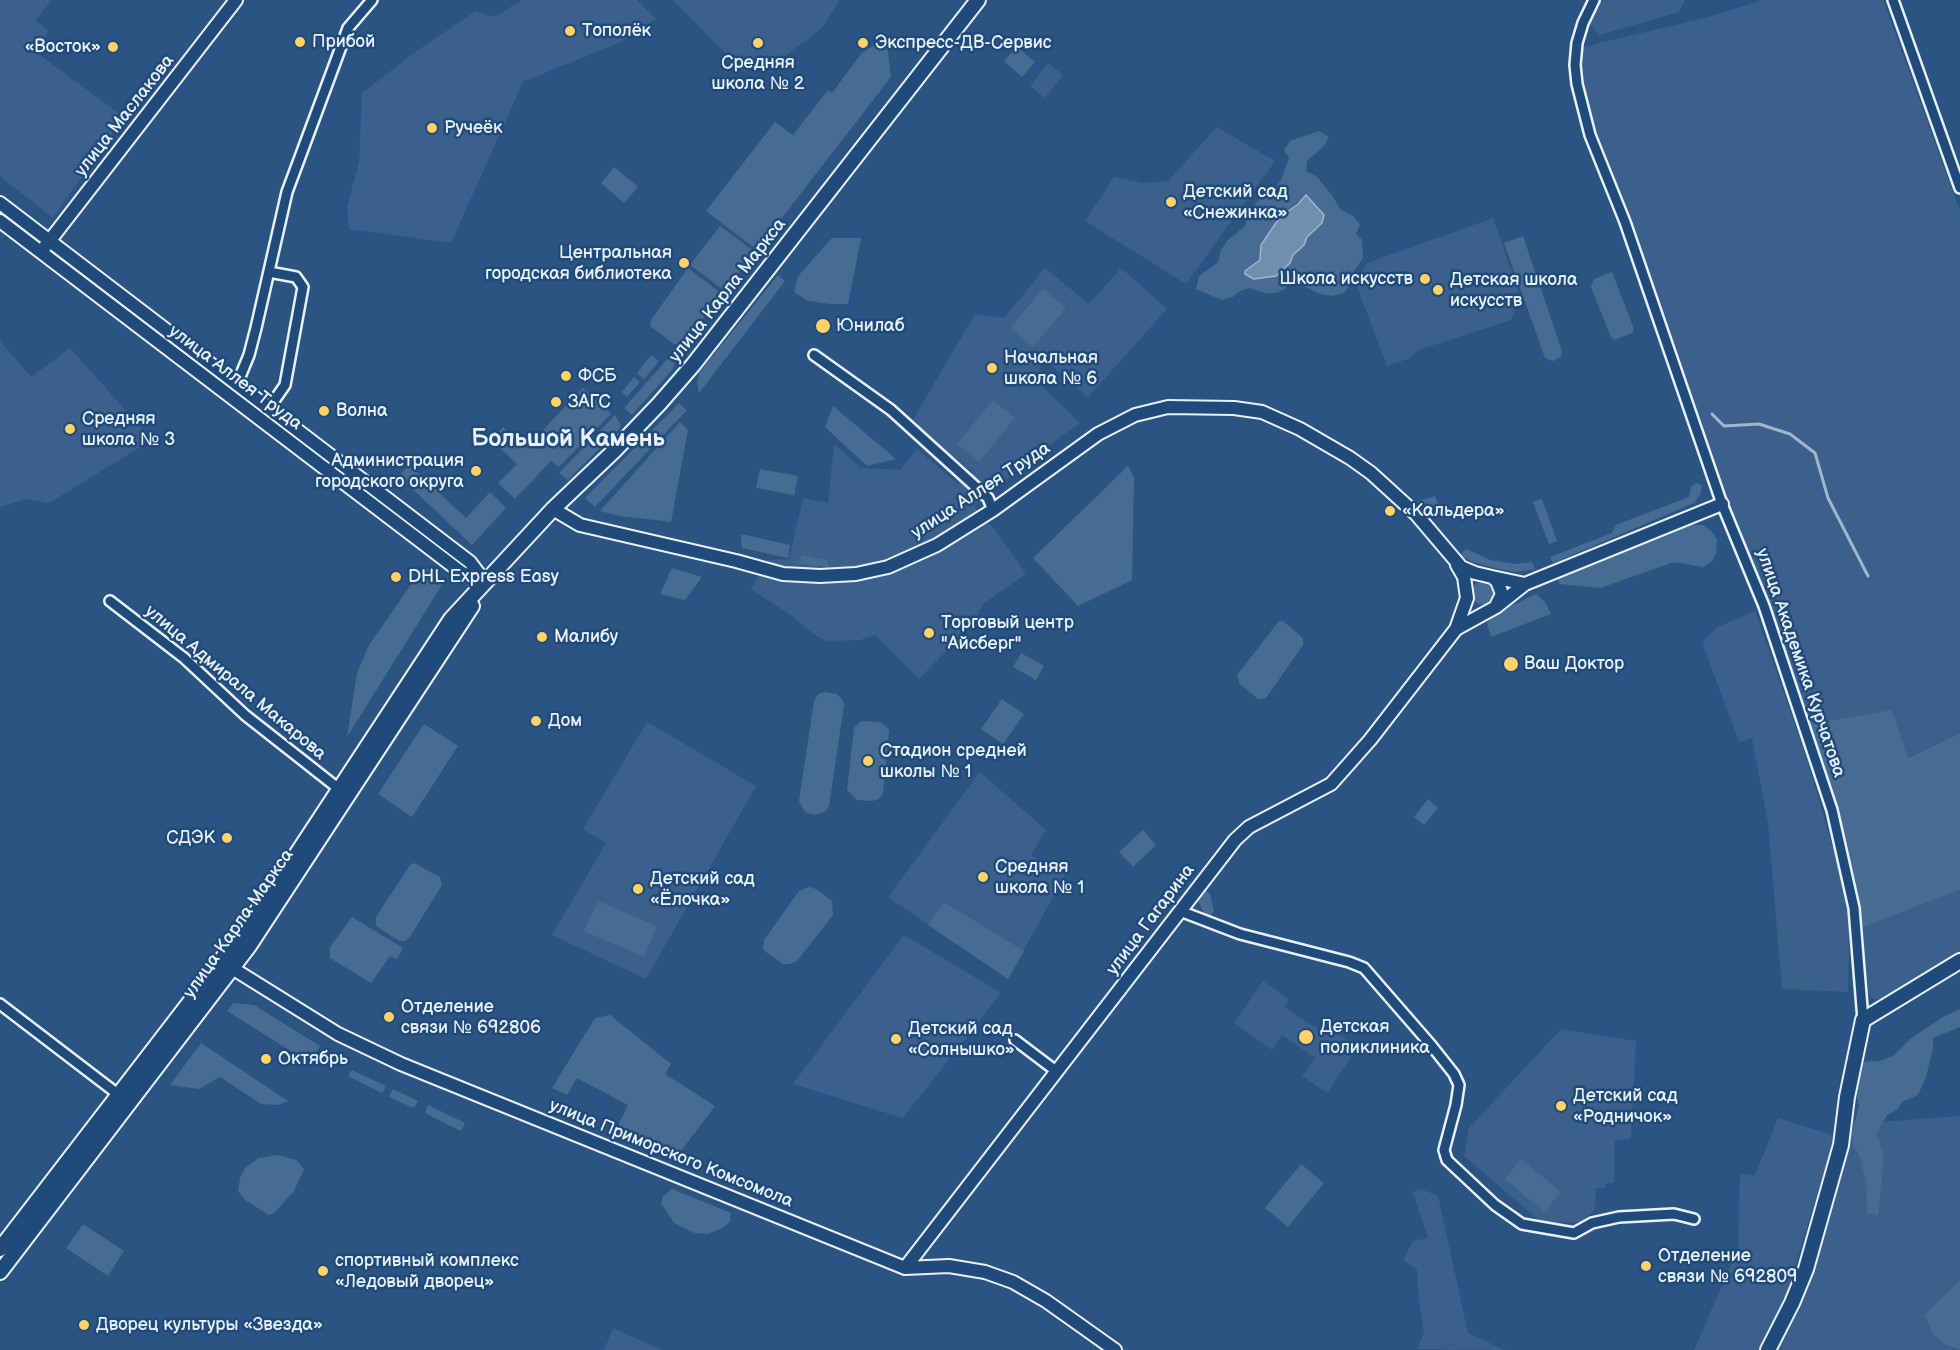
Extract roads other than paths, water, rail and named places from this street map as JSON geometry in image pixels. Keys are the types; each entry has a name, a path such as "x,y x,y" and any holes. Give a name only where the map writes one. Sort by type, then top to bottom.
{"main road":[{"name":"улица Карла Маркса","path":"0,1249 119,1095 227,965 277,884 451,619 553,509 621,443 693,365 978,1"},
{"name":"улица Карла Маркса","path":"0,1272 227,965 408,706 485,582"},
{"path":"1863,1020 1960,961"},
{"name":"улица Академика Курчатова","path":"1768,1350 1806,1269 1841,1144 1847,1097 1863,1020"}],"street":[{"name":"улица Маслакова","path":"41,252 236,0"},
{"name":"улица Аллея Труда","path":"237,384 249,355 287,192 348,28 372,0"},
{"name":"улица Академика Курчатова","path":"1594,0 1582,23 1577,43 1575,65 1582,105 1590,135 1625,222 1722,504 1767,615 1832,810 1854,908 1863,1020"},
{"path":"1893,0 1960,188"},
{"name":"улица Аллея Труда","path":"0,203 470,562 485,582"},
{"name":"улица Аллея Труда","path":"0,221 462,573 485,582"},
{"path":"269,272 296,277 303,287 285,385 269,408"},
{"path":"246,319 256,328"},
{"path":"814,355 891,410 988,498 993,510"},
{"name":"улица Аллея Труда","path":"553,509 580,525 783,574 820,576 856,574 888,567 936,545 993,510 1098,434 1152,410 1177,406 1234,408 1262,412 1306,432 1350,458 1371,473 1416,514 1454,560"},
{"path":"1456,629 1492,608 1525,584 1722,504"},
{"path":"1454,560 1468,571 1525,584"},
{"path":"1454,560 1464,577 1466,595 1475,609 1492,608 1500,601 1501,587 1489,576"},
{"path":"1456,629 1472,579 1489,576"},
{"name":"улица Адмирала Макарова","path":"110,602 184,658 245,715 339,789"},
{"name":"улица Гагарина","path":"905,1268 1235,840 1249,827 1331,784 1370,740 1456,629"},
{"path":"1180,911 1240,934 1349,962 1364,968 1431,1045 1454,1074 1459,1085 1444,1150 1447,1160 1495,1205 1522,1224 1574,1233 1592,1223 1619,1217 1674,1214 1694,1219"},
{"name":"улица Приморского Комсомола","path":"227,965 352,1041 401,1064 905,1268 949,1266 985,1272 1013,1282 1046,1301 1115,1350"},
{"path":"0,1004 119,1095"},
{"path":"1015,1041 1056,1071"}],"waterway":[{"path":"1712,414 1724,426 1759,424 1790,434 1815,453 1828,498 1868,576"}],"place":[{"name":"Тополёк","path":"570,31"},
{"name":"Прибой","path":"300,42"},
{"name":"Средняя школа № 2","path":"758,43"},
{"name":"Экспресс-ДВ-Сервис","path":"863,43"},
{"name":"«Восток»","path":"113,47"},
{"name":"Ручеёк","path":"432,128"},
{"name":"Детский сад «Снежинка»","path":"1171,202"},
{"name":"Центральная городская библиотека","path":"684,263"},
{"name":"Школа искусств","path":"1425,279"},
{"name":"Детская школа искусств","path":"1438,290"},
{"name":"Юнилаб","path":"823,326"},
{"name":"Начальная школа № 6","path":"992,368"},
{"name":"ФСБ","path":"566,376"},
{"name":"ЗАГС","path":"556,402"},
{"name":"Волна","path":"324,411"},
{"name":"Средняя школа № 3","path":"70,429"},
{"name":"Администрация городского округа","path":"476,471"},
{"name":"«Кальдера»","path":"1390,511"},
{"name":"DHL Express Easy","path":"396,577"},
{"name":"Торговый центр \"Айсберг\"","path":"929,633"},
{"name":"Малибу","path":"542,637"},
{"name":"Ваш Доктор","path":"1511,664"},
{"name":"Дом","path":"536,721"},
{"name":"Стадион средней школы № 1","path":"868,761"},
{"name":"СДЭК","path":"227,838"},
{"name":"Средняя школа № 1","path":"983,877"},
{"name":"Детский сад «Ёлочка»","path":"638,889"},
{"name":"Отделение связи № 692806","path":"389,1017"},
{"name":"Детская поликлиника","path":"1306,1037"},
{"name":"Детский сад «Солнышко»","path":"896,1039"},
{"name":"Октябрь","path":"266,1059"},
{"name":"Детский сад «Родничок»","path":"1561,1106"},
{"name":"Отделение связи № 692809","path":"1646,1266"},
{"name":"спортивный комплекс «Ледовый дворец»","path":"323,1271"},
{"name":"Дворец культуры «Звезда»","path":"84,1325"}],"district":[{"name":"Большой Камень","path":"568,440"}]}
